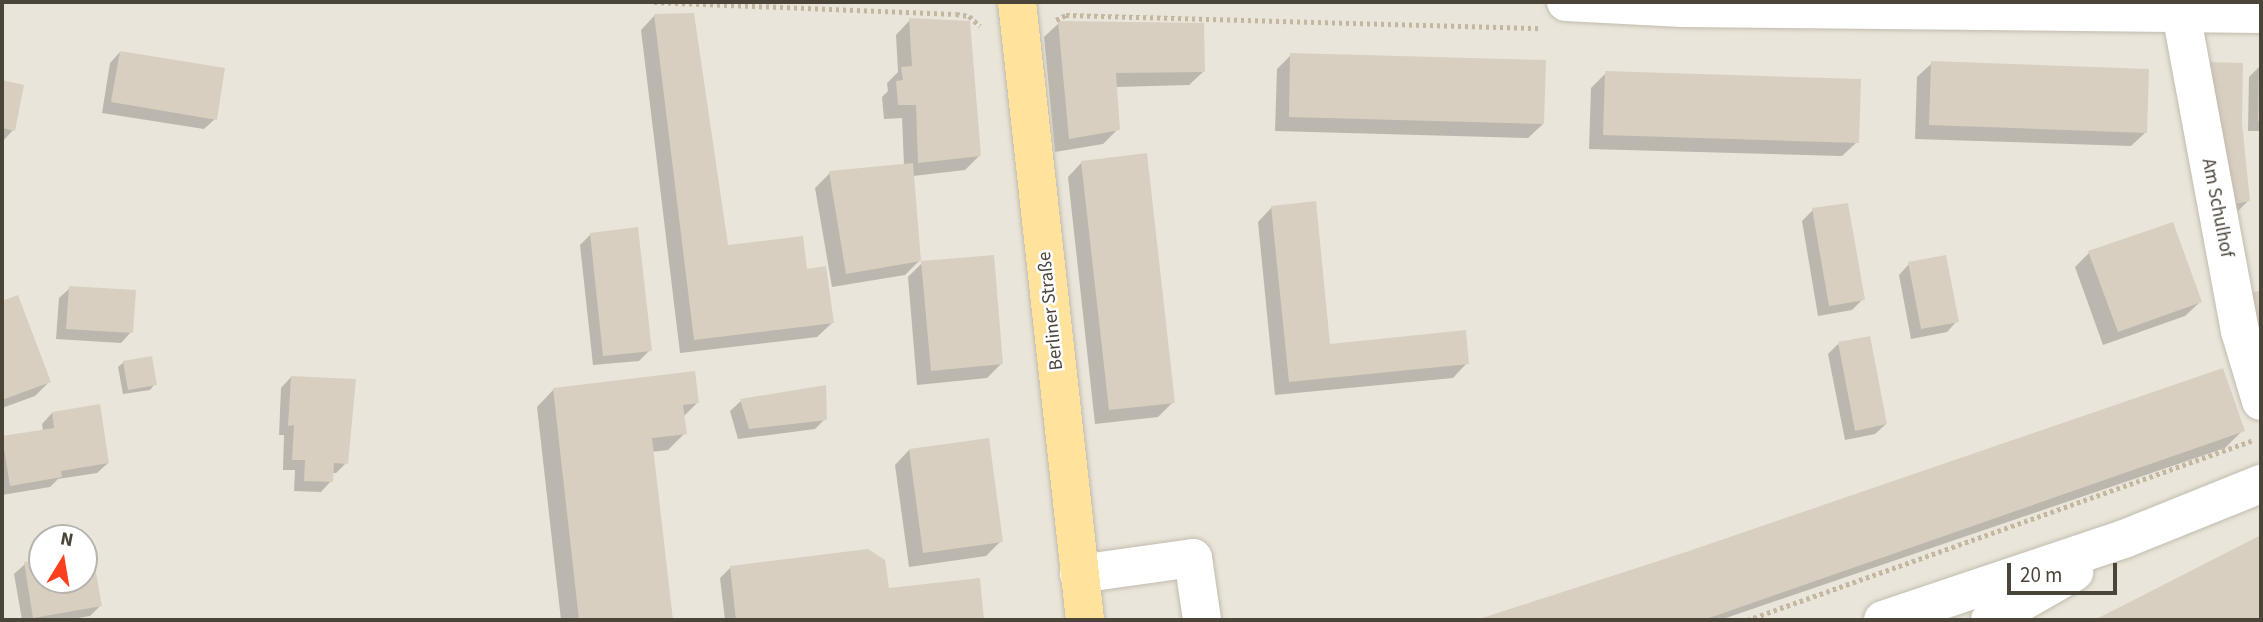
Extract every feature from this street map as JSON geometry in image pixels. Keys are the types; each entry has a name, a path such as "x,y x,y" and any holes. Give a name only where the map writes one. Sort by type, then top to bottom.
{"main road":[{"name":"Berliner Straße","path":"1017,2 1085,620"}],"street":[{"path":"1558,15 1682,5 2261,14"},
{"name":"Am Schulhof","path":"2181,13 2240,331 2261,401"},
{"path":"1883,620 2087,551 2261,484"},
{"path":"1990,620 2077,570 2088,556 2087,551"},
{"path":"1079,574 1193,558 1202,620"}],"path":[{"path":"654,2 956,14 977,22 982,30"},
{"path":"1023,45 1055,42 1055,21 1066,15 1558,15"},
{"path":"1747,620 2261,437"}],"shaded area":[{"path":"2,2 2261,2 2261,620 2,620"}],"building":[{"path":"694,13 728,245 803,236 807,269 826,266 834,323 694,340 654,14"},
{"path":"909,18 970,21 981,156 918,163 916,105 898,105 896,81 903,80 901,67 912,66"},
{"path":"1058,21 1204,23 1205,72 1116,73 1120,130 1069,139"},
{"path":"120,51 225,68 217,120 111,102"},
{"path":"1290,53 1546,60 1544,124 1289,117"},
{"path":"1931,61 2149,69 2147,133 1929,125"},
{"path":"2203,62 2243,63 2242,123 2250,201 2235,204"},
{"path":"2259,63 2261,121 2258,121"},
{"path":"1605,71 1861,79 1859,143 1603,135"},
{"path":"2,80 24,85 15,131 2,128"},
{"path":"1147,153 1175,403 1109,410 1081,161"},
{"path":"913,163 921,261 846,274 829,171"},
{"path":"1316,201 1330,344 1466,330 1469,364 1289,382 1271,206"},
{"path":"1848,203 1865,300 1829,306 1812,208"},
{"path":"2173,222 2202,302 2118,332 2088,251"},
{"path":"638,227 652,351 603,356 590,233"},
{"path":"994,255 1003,364 931,371 921,261"},
{"path":"1946,255 1959,322 1921,329 1908,262"},
{"path":"69,286 136,290 133,333 66,329"},
{"path":"2261,290 2261,355 2240,297"},
{"path":"18,295 51,382 2,400 2,301"},
{"path":"1870,336 1887,424 1855,431 1838,342"},
{"path":"152,356 157,385 128,390 123,361"},
{"path":"2223,368 2245,431 1712,617 1701,620 1476,620 1689,551"},
{"path":"695,371 699,403 683,405 687,434 652,438 673,620 579,620 553,388"},
{"path":"291,376 356,379 348,464 334,463 333,482 304,481 305,460 292,460 294,425 288,426"},
{"path":"826,385 827,420 749,429 740,399"},
{"path":"100,404 109,463 61,471 62,477 10,486 2,436 54,428 52,412"},
{"path":"989,438 1003,542 923,553 909,449"},
{"path":"2261,535 2261,620 2094,620 2122,606"},
{"path":"868,549 885,560 889,588 980,578 984,620 736,620 730,566"},
{"path":"28,561 28,587 24,562"},
{"path":"98,584 102,606 33,618 29,594 98,594"}]}
